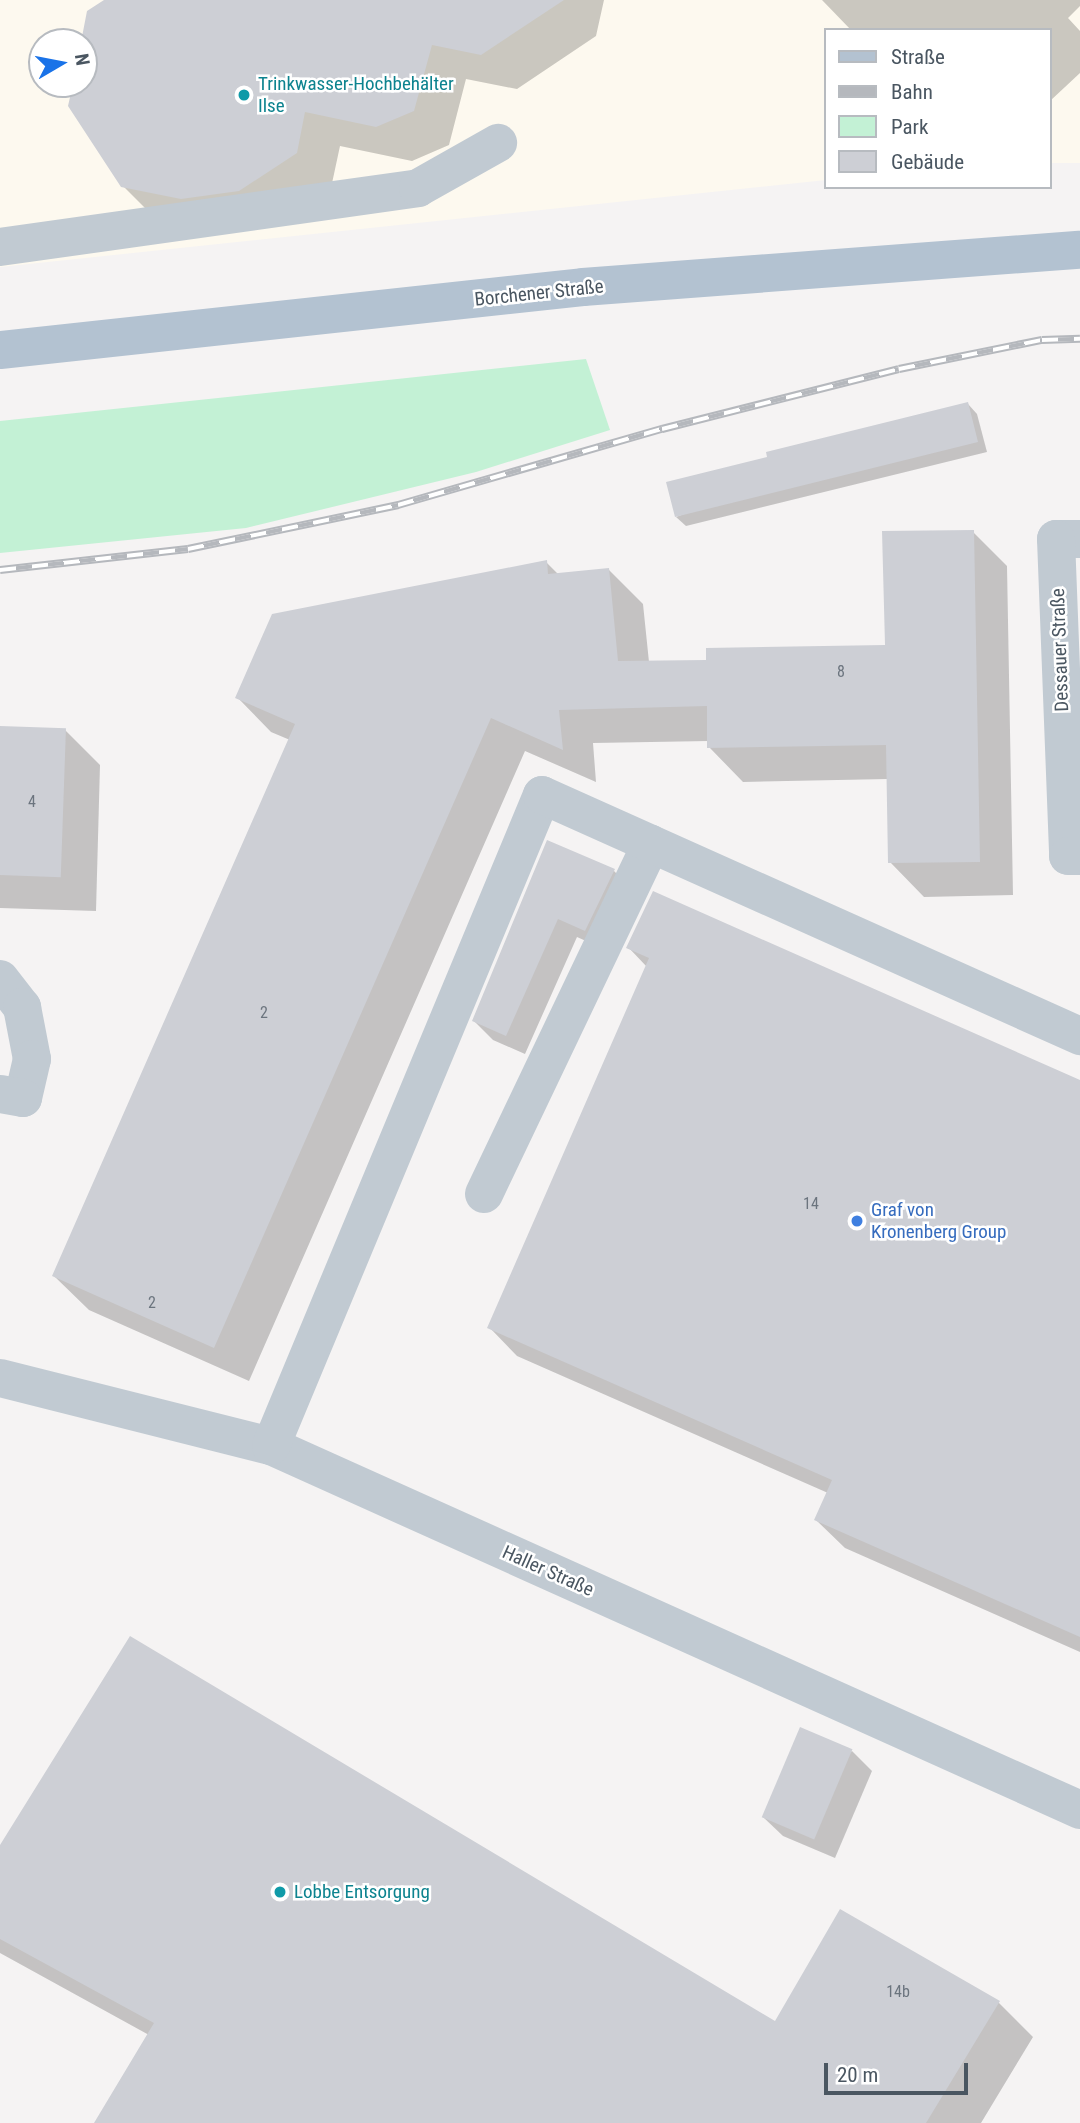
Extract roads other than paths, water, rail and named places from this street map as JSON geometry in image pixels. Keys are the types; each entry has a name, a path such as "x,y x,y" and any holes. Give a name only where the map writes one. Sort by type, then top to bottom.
{"main road":[{"name":"Borchener Straße","path":"0,350 583,287 1080,250"}],"street":[{"path":"0,247 418,188 498,143"},
{"name":"Dessauer Straße","path":"1080,539 1056,539 1068,856 1080,856"},
{"path":"271,1447 542,795 1080,1036"},
{"path":"484,1194 651,844"},
{"path":"0,979 22,1007 32,1059 23,1098 0,1094"},
{"name":"Haller Straße","path":"0,1378 271,1447 1080,1810"}],"railway":[{"path":"0,570 188,549 398,505 662,429 899,369 1042,340 1080,339"}],"place":[{"name":"Trinkwasser-Hochbehälter Ilse","path":"244,95"},
{"name":"Graf von Kronenberg Group","path":"857,1221"},
{"name":"Lobbe Entsorgung","path":"280,1892"}]}
